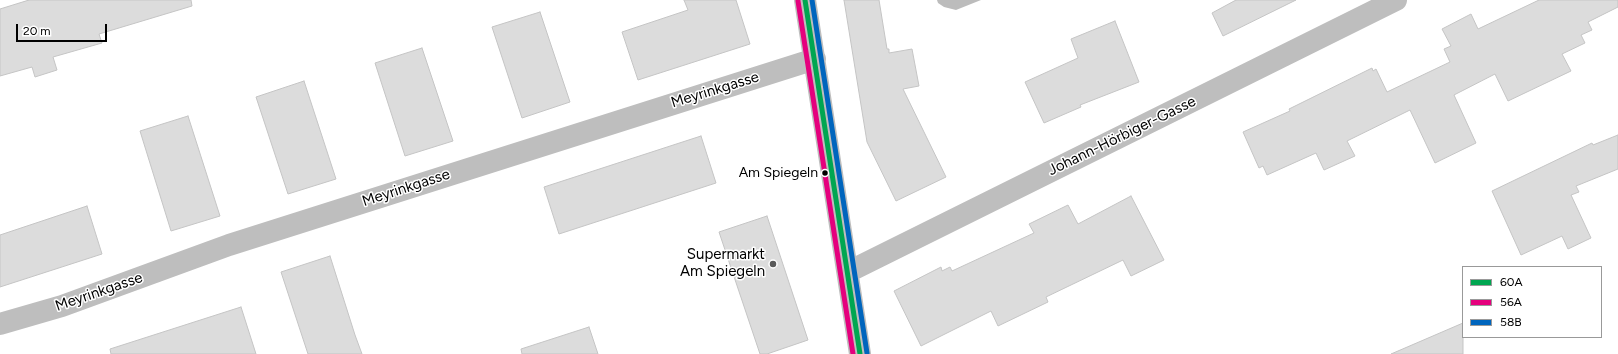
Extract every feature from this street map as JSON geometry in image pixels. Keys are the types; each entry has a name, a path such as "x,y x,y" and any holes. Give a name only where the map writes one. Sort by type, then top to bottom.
{"street":[{"path":"805,0 860,354"},
{"name":"Johann-Hörbiger-Gasse","path":"848,272 1396,0"},
{"name":"Meyrinkgasse","path":"0,324 62,306 236,243 815,59"}],"shaded area":[{"path":"937,0 981,0 956,10 944,7 938,3"}],"building":[{"path":"29,0 191,0 192,6 99,34 102,43 53,57 57,70 35,77 32,67 0,76 0,9"},
{"path":"684,0 736,0 750,44 638,80 622,32 688,10"},
{"path":"844,0 879,0 887,49 889,49 889,53 912,49 919,86 903,89 946,177 896,201 867,142"},
{"path":"1236,0 1296,0 1223,36 1212,13"},
{"path":"1539,0 1618,0 1618,7 1588,22 1592,30 1581,35 1585,43 1562,54 1571,71 1508,101 1495,74 1454,95 1476,143 1435,163 1410,110 1347,141 1355,156 1324,170 1316,153 1267,175 1263,166 1259,168 1243,132 1290,111 1289,109 1372,68 1373,71 1376,69 1387,92 1450,62 1444,49 1451,46 1442,29 1471,14 1478,29"},
{"path":"540,12 570,102 522,118 492,27"},
{"path":"1115,21 1139,82 1080,105 1081,107 1044,123 1025,82 1078,58 1071,39"},
{"path":"422,48 453,141 405,156 375,63"},
{"path":"304,81 336,179 288,194 256,97"},
{"path":"188,116 220,216 171,231 140,131"},
{"path":"1618,135 1618,169 1576,186 1579,192 1571,195 1591,238 1568,249 1562,236 1521,255 1492,191 1592,143 1593,145"},
{"path":"701,136 716,183 559,234 544,187"},
{"path":"1131,196 1164,260 1131,276 1123,260 1046,297 1048,302 998,326 991,311 921,346 894,291 941,267 942,271 950,267 952,271 1034,233 1029,224 1068,205 1078,224"},
{"path":"87,206 102,254 0,287 0,235"},
{"path":"767,216 808,340 767,354 760,354 719,232"},
{"path":"330,256 362,354 308,354 281,272"},
{"path":"241,307 256,354 111,354 110,349"},
{"path":"1462,323 1463,354 1391,354"},
{"path":"589,327 598,354 522,354 521,349"}],"transit line":[{"name":"60A","path":"805,0 860,354"},
{"name":"58B","path":"812,0 867,353"},
{"name":"56A","path":"798,1 853,354"}],"place":[{"name":"Am Spiegeln","path":"825,173"},
{"name":"Supermarkt Am Spiegeln","path":"773,264"}]}
